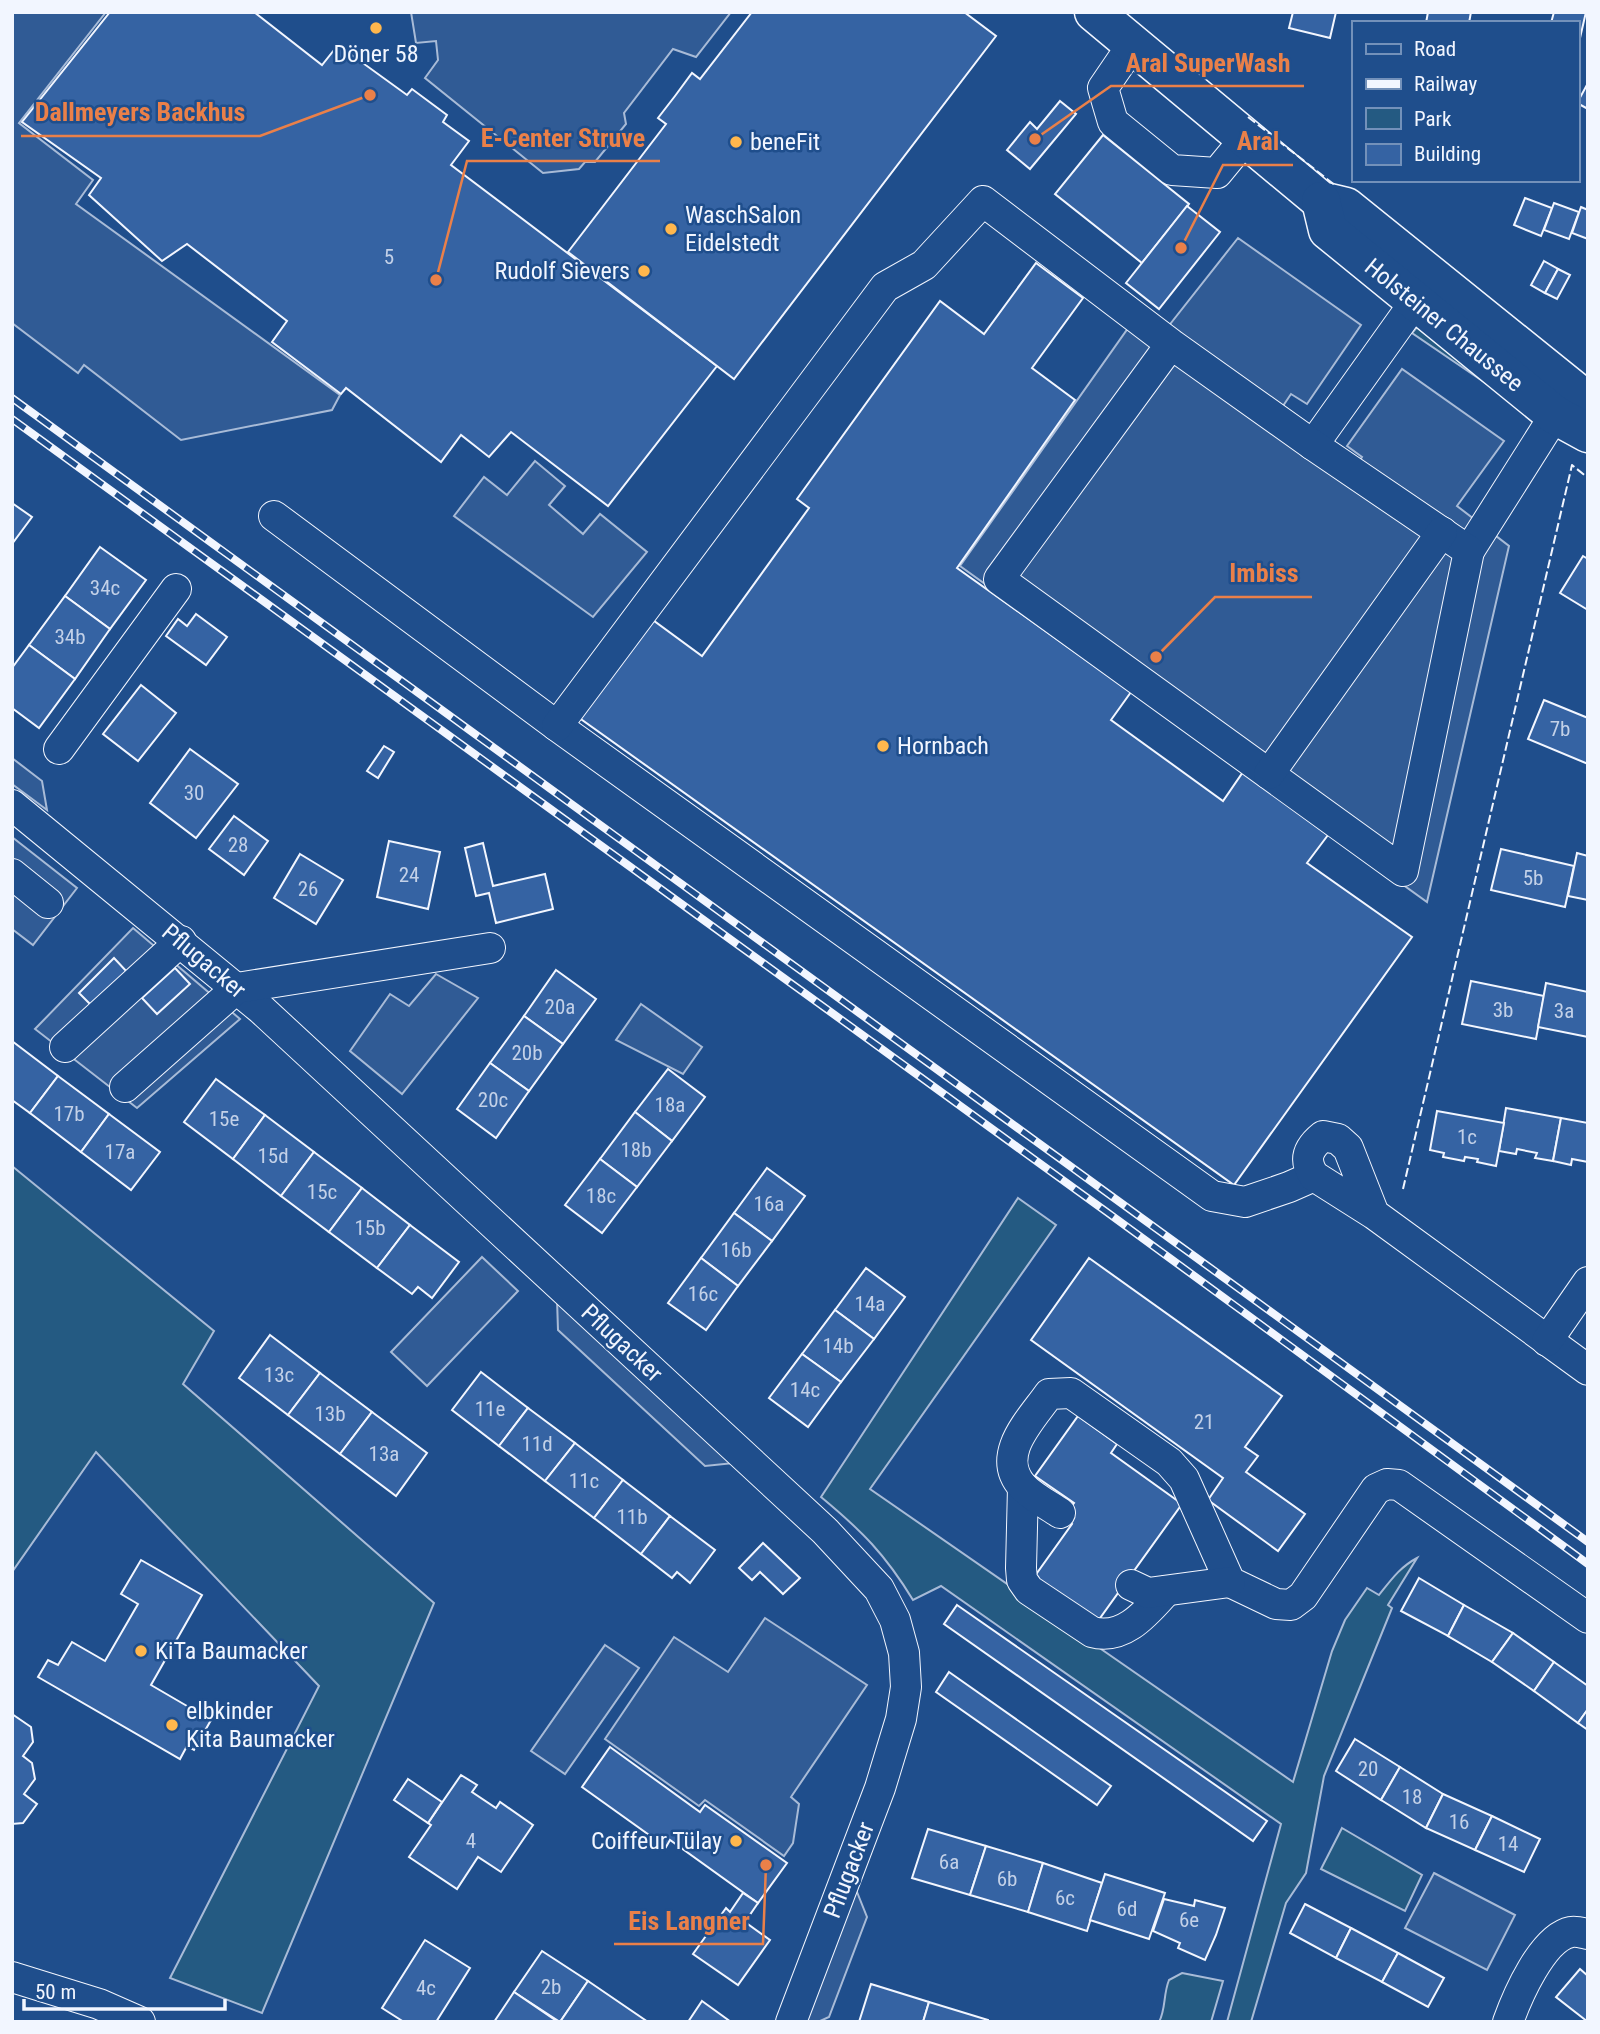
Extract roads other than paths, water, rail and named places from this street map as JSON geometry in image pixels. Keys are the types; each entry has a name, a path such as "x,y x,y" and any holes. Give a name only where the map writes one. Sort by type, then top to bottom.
{"main road":[{"name":"Holsteiner Chaussee","path":"1094,12 1321,201 1346,206 1571,408 1588,433"},
{"name":"Holsteiner Chaussee","path":"1321,201 1328,230 1415,302 1571,408"}],"street":[{"path":"1133,44 1103,88 1113,122 1172,170 1217,173 1245,139"},
{"path":"557,726 885,287 924,265 983,201 1171,344 1469,551"},
{"path":"1313,444 1415,302"},
{"path":"1171,344 999,579 1403,871 1469,551 1571,408"},
{"path":"274,516 557,726 1212,1196 1245,1202 1314,1176"},
{"path":"1269,774 1442,532"},
{"path":"59,749 176,589"},
{"name":"Pflugacker","path":"12,805 237,988 825,1531 879,1589 895,1620 904,1653 906,1687 901,1719 880,1788 791,2022"},
{"path":"12,874 48,903"},
{"path":"65,1047 181,941"},
{"path":"125,1087 237,988 490,948"},
{"path":"1374,1214 1348,1148 1338,1139 1322,1136 1312,1144 1307,1155 1308,1166 1314,1176 1374,1214 1588,1370"},
{"path":"1547,1341 1588,1282"},
{"path":"1060,1513 1023,1487 1014,1472 1012,1456 1015,1441 1049,1394 1071,1393 1169,1462 1184,1479 1230,1583"},
{"path":"1131,1585 1148,1593 1230,1583 1276,1604 1291,1605 1303,1596 1376,1489 1387,1484 1399,1485 1405,1489 1588,1618"},
{"path":"1023,1487 1021,1568 1022,1580 1028,1590 1091,1632 1101,1635 1138,1622 1166,1591"},
{"path":"1508,2022 1515,2003 1547,1948 1559,1937 1580,1933"},
{"path":"12,1977 99,2004 140,2022"}],"railway":[{"path":"12,398 1588,1542"},
{"path":"12,419 1588,1564"}],"place":[{"name":"Döner 58","path":"376,28"},
{"name":"Dallmeyers Backhus","path":"370,95"},
{"name":"Aral SuperWash","path":"1035,139"},
{"name":"beneFit","path":"736,142"},
{"name":"WaschSalon Eidelstedt","path":"671,229"},
{"name":"Aral","path":"1181,248"},
{"name":"Rudolf Sievers","path":"644,271"},
{"name":"E-Center Struve","path":"436,280"},
{"name":"Imbiss","path":"1156,657"},
{"name":"Hornbach","path":"883,746"},
{"name":"KiTa Baumacker","path":"141,1651"},
{"name":"elbkinder Kita Baumacker","path":"172,1725"},
{"name":"Coiffeur Tülay","path":"736,1841"},
{"name":"Eis Langner","path":"766,1865"}]}
